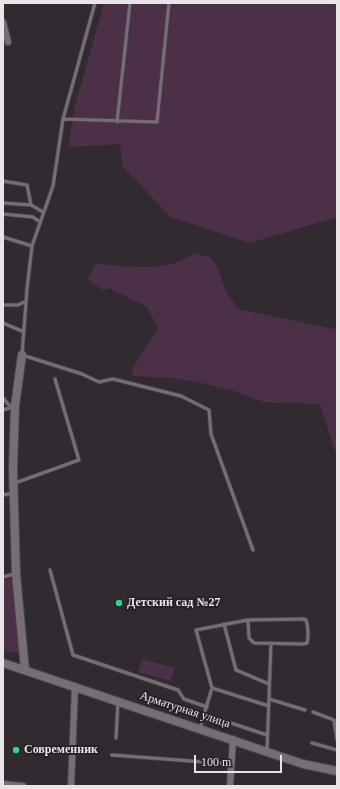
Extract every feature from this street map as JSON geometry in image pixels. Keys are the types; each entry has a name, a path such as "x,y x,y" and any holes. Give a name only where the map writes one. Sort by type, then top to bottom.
{"street":[{"path":"3,22 8,42"},
{"path":"22,355 15,406 13,483 16,574 25,670"},
{"name":"Арматурная улица","path":"3,663 267,750 303,764 337,771"},
{"path":"71,786 75,686"},
{"path":"230,786 233,739"},
{"path":"3,784 23,786"}],"lane":[{"path":"95,3 63,120 53,186 32,246 22,355 82,374 99,382 113,379 181,396 209,410 211,434 253,550"},
{"path":"117,122 130,3"},
{"path":"63,120 157,122 169,3"},
{"path":"3,180 27,185 31,205"},
{"path":"3,203 31,205 43,212"},
{"path":"3,214 33,217 40,222"},
{"path":"3,237 32,246"},
{"path":"3,305 18,305 26,301"},
{"path":"3,323 24,332"},
{"path":"13,483 79,460 55,379"},
{"path":"3,398 9,405 15,406"},
{"path":"3,410 15,406"},
{"path":"3,496 14,493"},
{"path":"50,570 73,655 178,690 184,699 207,707"},
{"path":"3,577 16,574"},
{"path":"200,728 212,688 196,630 248,620 306,620 307,643 251,642 249,638 248,620"},
{"path":"224,624 236,670 269,684"},
{"path":"267,750 271,643"},
{"path":"212,688 269,706"},
{"path":"269,698 305,710"},
{"path":"116,738 118,701"},
{"path":"313,712 334,720 337,740"},
{"path":"204,714 268,735"},
{"path":"312,743 337,750"},
{"path":"112,755 231,764"}],"shaded area":[{"path":"104,3 334,3 337,9 337,217 250,243 171,217 123,167 120,144 68,147 75,106"},
{"path":"194,253 211,258 219,271 225,290 238,309 334,329 337,327 337,457 320,404 264,402 234,391 202,383 172,378 133,376 132,369 158,328 147,307 109,288 103,290 88,280 96,263 126,267 169,265"},
{"path":"11,578 19,653 5,651 3,644 3,580"},
{"path":"142,659 175,668 171,681 138,672"}],"place":[{"name":"Детский сад №27","path":"119,603"},
{"name":"Современник","path":"16,750"}]}
